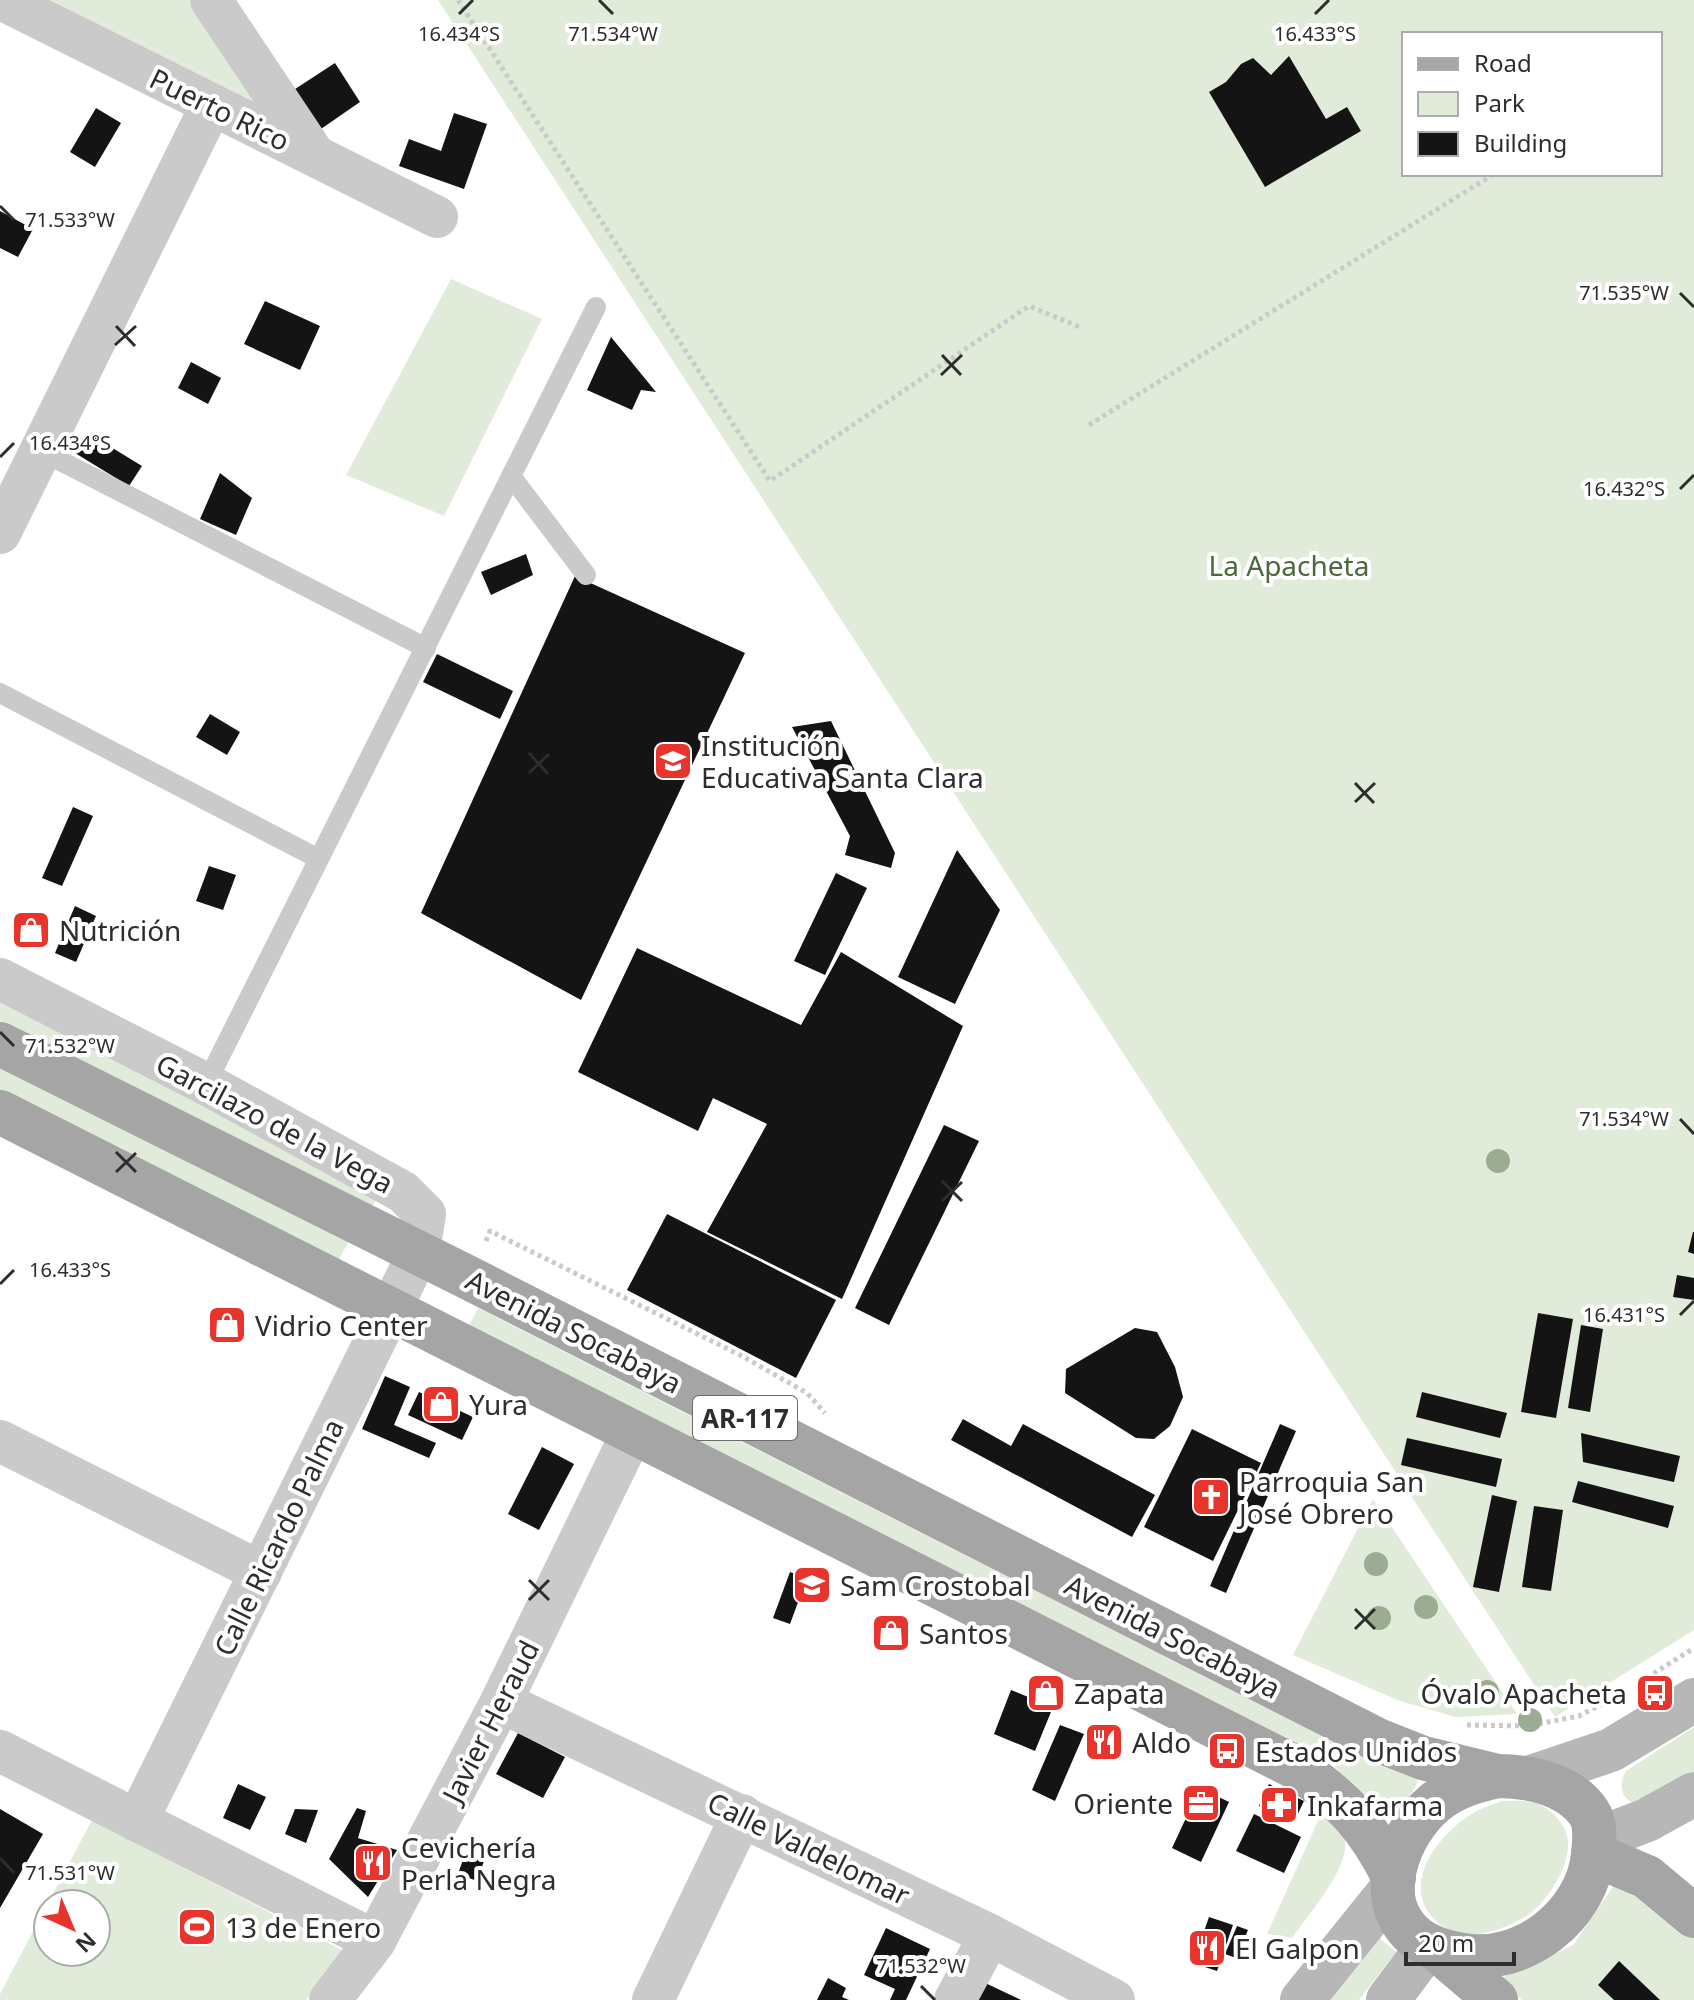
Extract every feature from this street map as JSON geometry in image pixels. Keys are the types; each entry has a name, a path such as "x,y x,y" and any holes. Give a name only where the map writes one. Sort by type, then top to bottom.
{"main road":[{"name":"Avenida Socabaya","path":"0,1044 419,1252 1380,1741 1423,1758 1512,1777"},
{"name":"AR-117","path":"0,1112 1297,1768 1327,1788 1357,1817 1379,1849 1393,1883 1395,1907 1404,1926 1418,1940 1433,1947"},
{"path":"1302,2000 1393,1883 1401,1848 1416,1821 1439,1799 1466,1783 1512,1777 1611,1750 1694,1700"},
{"name":"AR-117","path":"1512,1777 1552,1785 1574,1798 1590,1815 1594,1847"},
{"path":"1594,1847 1694,1794"},
{"path":"1594,1847 1647,1877 1694,1916"},
{"path":"1433,1947 1465,1956 1494,1955 1523,1947 1548,1932 1569,1912 1585,1887 1594,1847"},
{"path":"1388,2000 1433,1947"},
{"path":"1433,1947 1496,2000"}],"street":[{"name":"Puerto Rico","path":"3,0 437,217"},
{"path":"211,0 313,153"},
{"path":"0,533 211,106"},
{"name":"Garcilazo de la Vega","path":"0,979 206,1084 403,1192 425,1214 419,1252"},
{"name":"Calle Ricardo Palma","path":"137,1821 419,1252"},
{"name":"Javier Heraud","path":"330,2000 375,1941 501,1702 632,1433"},
{"path":"0,1441 261,1572"},
{"name":"Calle Valdelomar","path":"501,1702 990,1935 1114,2000"},
{"path":"0,1751 375,1941"},
{"path":"653,2000 742,1815"},
{"path":"955,2000 990,1935"}],"lane":[{"path":"206,1084 596,307"},
{"path":"41,451 426,648"},
{"path":"511,476 586,575"},
{"path":"0,693 319,859"}],"path":[{"path":"458,0 770,481 1029,306 1082,328"},
{"path":"1089,425 1491,176"},
{"path":"1452,1722 1527,1726 1579,1716 1618,1695"}],"green space":[{"path":"51,0 202,0 282,121"},
{"name":"La Apacheta","path":"438,0 1694,0 1694,1630 1555,1717"},
{"path":"451,279 542,319 444,516 346,475"},
{"path":"0,1000 379,1195 372,1207 0,1021"},
{"path":"0,1064 349,1241 338,1261 0,1091"},
{"path":"478,1308 1329,1740 1410,1773 1418,1781 1415,1787 1405,1803 1386,1820 1375,1815 1358,1791 1331,1763 469,1326"},
{"path":"1373,1499 1517,1714 1456,1717 1400,1701 1293,1655"},
{"path":"1694,1727 1694,1774 1636,1804 1627,1798 1621,1786 1626,1771"},
{"path":"1501,1801 1534,1803 1552,1813 1567,1836 1565,1861 1550,1892 1528,1915 1486,1933 1455,1933 1437,1922 1424,1904 1422,1874 1428,1860 1448,1833 1473,1813"},
{"path":"1323,1810 1344,1836 1345,1851 1341,1864 1292,1938 1267,1934"},
{"name":"13 de Enero","path":"92,1820 344,1951 306,2000 0,2000 0,1994 32,1933 32,1968 112,1968 112,1888 56,1888"},
{"path":"1623,1872 1694,1939 1694,2000 1522,2000 1497,1980 1573,1945"},
{"path":"1376,1935 1396,1952 1359,2000 1327,2000"}],"building":[{"path":"1289,56 1326,119 1347,107 1361,131 1265,187 1209,92 1226,82 1241,64 1253,58 1271,75"},
{"path":"335,63 360,102 318,131 292,91"},
{"path":"96,108 121,123 95,167 70,152"},
{"path":"454,113 487,124 464,189 399,166 409,139 441,151"},
{"path":"0,211 33,229 18,257 0,248"},
{"path":"265,301 320,326 300,370 244,344"},
{"path":"611,337 656,392 641,390 632,410 587,390"},
{"path":"191,362 221,378 208,404 178,388"},
{"path":"88,433 142,466 129,486 75,453"},
{"path":"220,473 252,498 236,535 200,519"},
{"path":"526,554 533,575 491,595 481,572"},
{"path":"575,576 745,653 581,1000 421,913"},
{"path":"437,654 513,691 500,719 423,682"},
{"path":"210,714 240,732 227,755 196,737"},
{"path":"831,721 895,853 891,868 845,855 850,836 792,727"},
{"path":"73,807 93,816 62,886 42,878"},
{"path":"957,850 1000,910 955,1004 898,977"},
{"path":"209,866 236,875 223,910 196,901"},
{"path":"836,873 867,888 825,975 794,961"},
{"path":"75,906 96,916 76,962 55,953"},
{"path":"637,948 801,1025 841,952 963,1026 842,1299 707,1232 767,1124 713,1098 698,1131 578,1072"},
{"path":"944,1125 979,1141 889,1325 855,1308"},
{"path":"667,1214 836,1300 796,1378 627,1290"},
{"path":"1694,1232 1694,1254 1688,1252"},
{"path":"1677,1275 1694,1278 1694,1300 1673,1297"},
{"path":"1538,1313 1573,1319 1556,1418 1521,1412"},
{"path":"1581,1325 1603,1329 1590,1412 1568,1408"},
{"path":"1135,1328 1157,1332 1175,1367 1183,1397 1170,1426 1154,1439 1136,1438 1065,1393 1066,1369"},
{"path":"385,1376 410,1387 394,1425 436,1443 429,1458 362,1429"},
{"path":"419,1392 473,1417 462,1440 408,1415"},
{"path":"1422,1392 1507,1413 1500,1438 1416,1417"},
{"path":"963,1419 1011,1446 1023,1424 1155,1495 1132,1537 951,1440"},
{"path":"1280,1424 1296,1431 1226,1593 1210,1586"},
{"path":"1192,1429 1261,1463 1213,1561 1144,1527"},
{"path":"1581,1433 1680,1456 1674,1482 1583,1462"},
{"path":"1407,1438 1502,1459 1496,1487 1401,1465"},
{"path":"542,1447 574,1464 539,1530 508,1514"},
{"path":"1578,1481 1674,1506 1668,1528 1572,1502"},
{"path":"1492,1495 1517,1501 1499,1592 1473,1587"},
{"path":"1534,1506 1563,1510 1551,1591 1522,1587"},
{"path":"790,1572 807,1578 790,1624 773,1618"},
{"path":"1011,1690 1053,1707 1035,1751 994,1734"},
{"path":"1060,1725 1084,1734 1055,1801 1032,1790"},
{"path":"518,1733 565,1757 543,1798 496,1774"},
{"path":"238,1784 266,1797 250,1830 223,1818"},
{"path":"1269,1784 1304,1801 1294,1822 1259,1806"},
{"path":"1200,1788 1229,1802 1201,1862 1172,1848"},
{"path":"357,1808 366,1811 358,1838 397,1850 368,1897 329,1859"},
{"path":"0,1809 43,1834 0,1908"},
{"path":"295,1809 318,1810 306,1843 285,1834"},
{"path":"1254,1814 1301,1837 1284,1873 1236,1851"},
{"path":"465,1854 484,1861 477,1881 458,1874"},
{"path":"1209,1917 1233,1925 1217,1971 1193,1963"},
{"path":"1237,1926 1248,1930 1236,1958 1225,1954"},
{"path":"886,1928 930,1949 906,2000 890,2000 895,1989 864,1975"},
{"path":"1619,1961 1660,2000 1614,2000 1598,1985"},
{"path":"828,1978 846,1988 842,1997 849,2000 817,2000"},
{"path":"979,1980 1021,2000 970,2000"}],"place":[{"name":"Institución Educativa Santa Clara","path":"673,761"},
{"name":"Nutrición","path":"31,930"},
{"name":"Vidrio Center","path":"227,1325"},
{"name":"Yura","path":"441,1404"},
{"name":"Parroquia San José Obrero","path":"1211,1497"},
{"name":"Sam Crostobal","path":"812,1585"},
{"name":"Santos","path":"891,1633"},
{"name":"Zapata","path":"1046,1693"},
{"name":"Óvalo Apacheta","path":"1655,1693"},
{"name":"Aldo","path":"1104,1742"},
{"name":"Estados Unidos","path":"1227,1751"},
{"name":"Oriente","path":"1201,1803"},
{"name":"Inkafarma","path":"1279,1805"},
{"name":"Cevichería Perla Negra","path":"373,1863"},
{"name":"13 de Enero","path":"197,1927"},
{"name":"El Galpon","path":"1207,1948"}]}
